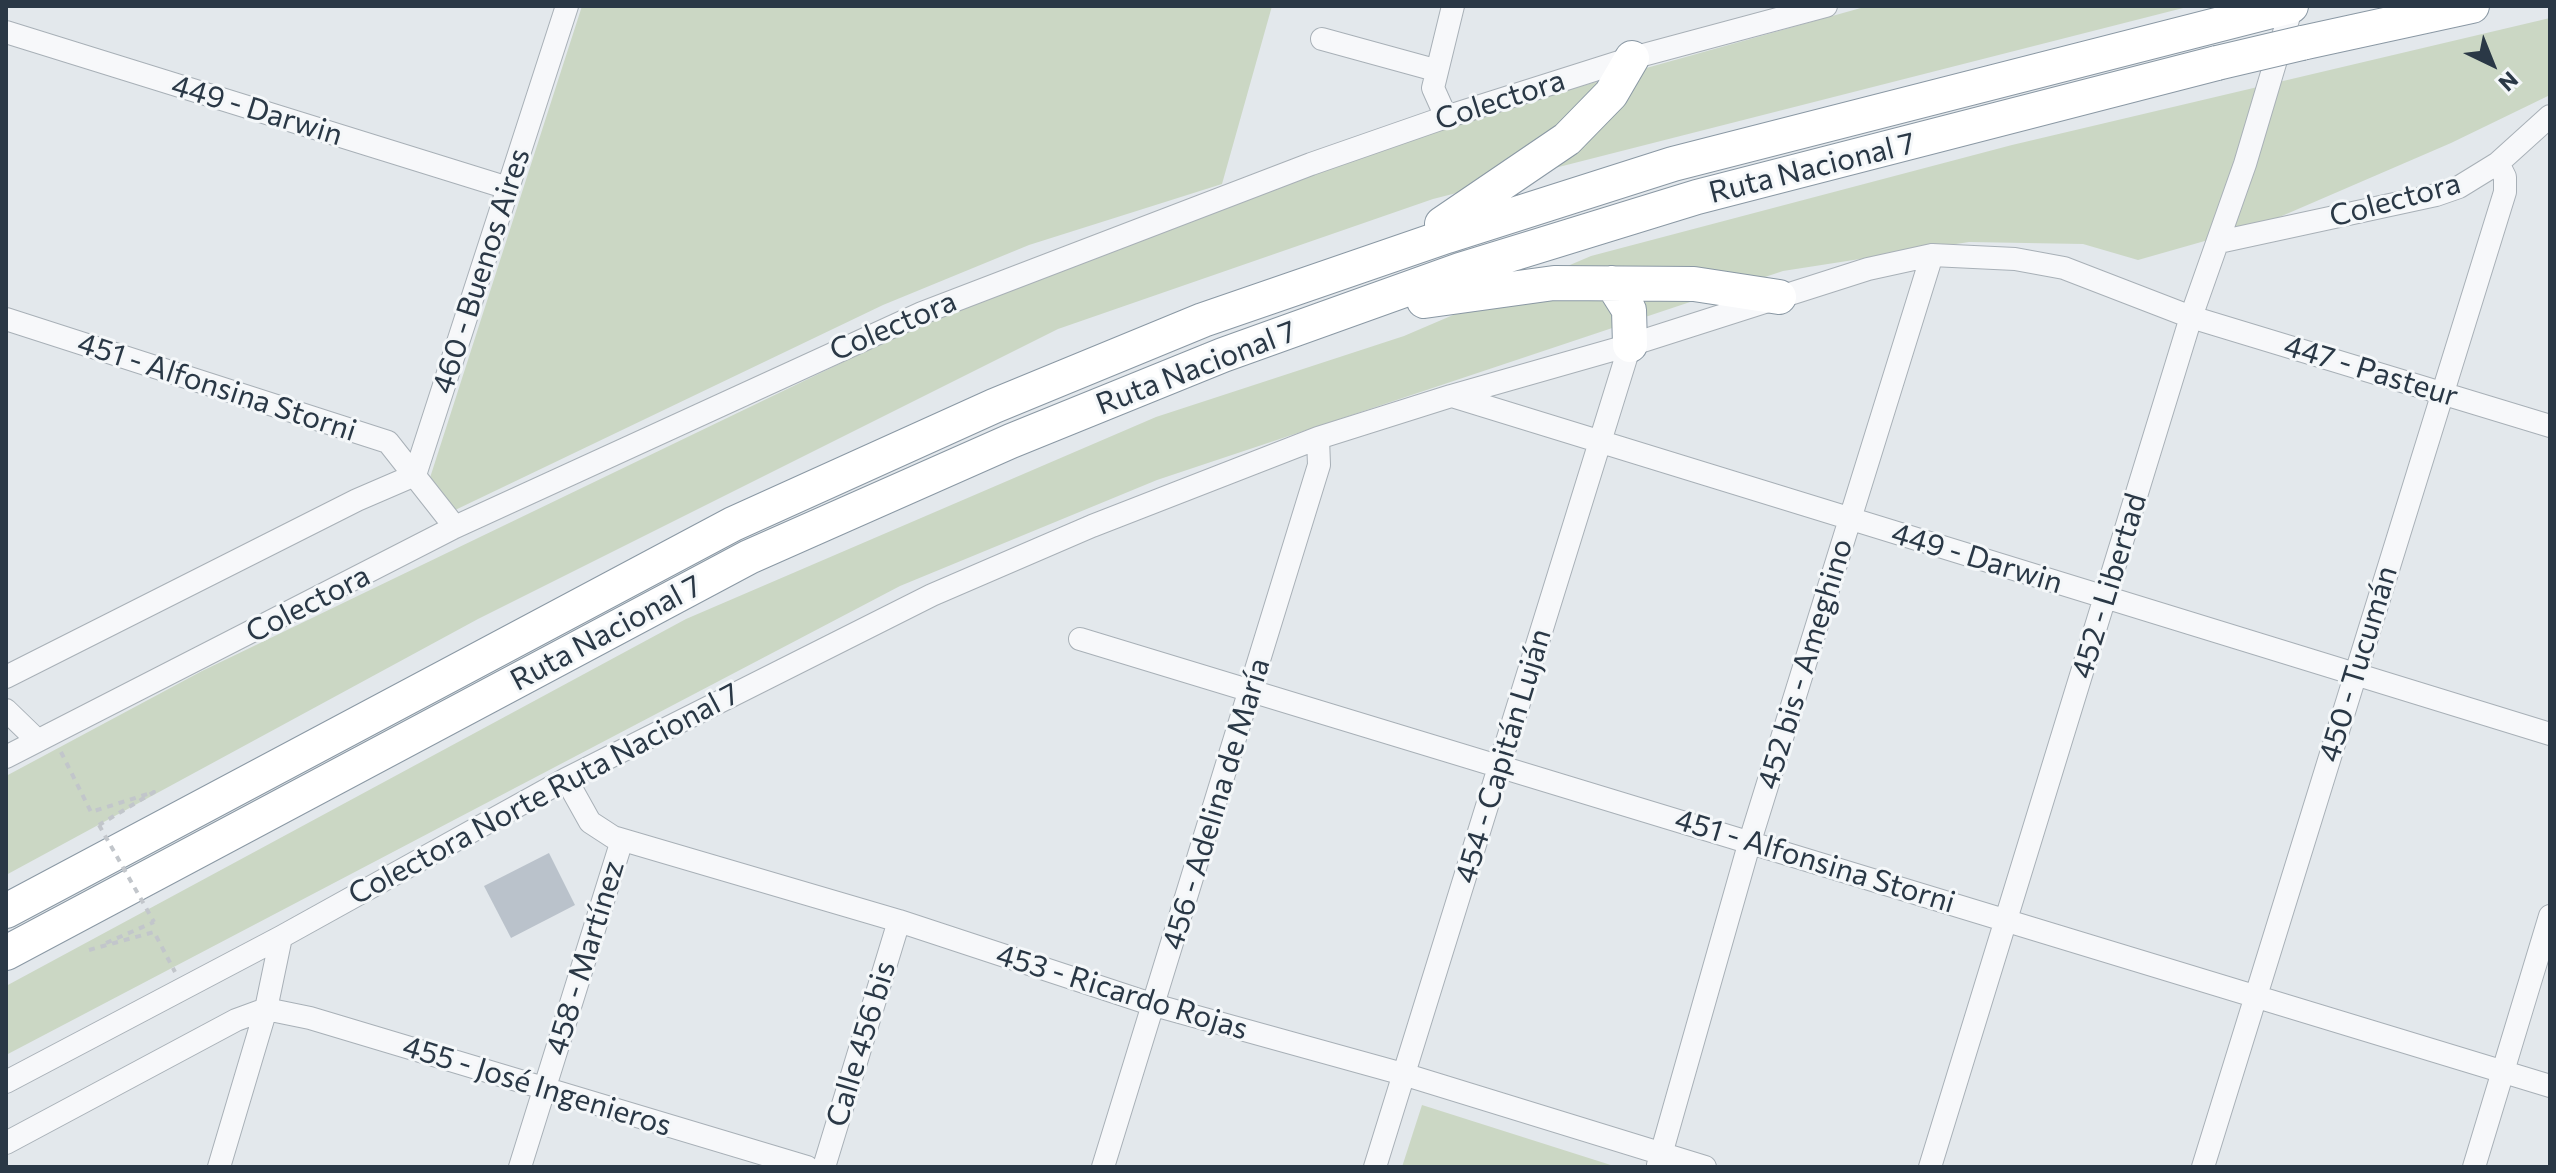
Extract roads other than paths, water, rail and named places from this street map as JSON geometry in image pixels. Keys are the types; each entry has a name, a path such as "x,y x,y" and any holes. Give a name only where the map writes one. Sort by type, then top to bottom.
{"highway":[{"name":"Ruta Nacional 7","path":"6,911 733,524 994,406 1203,320 1673,164 2291,6"},
{"name":"Ruta Nacional 7","path":"6,953 749,557 1011,441 1306,325 1460,270 1697,197 2217,63 2472,6"},
{"path":"1383,258 1473,206 1567,139 1611,94 1632,58"},
{"path":"1306,325 1496,289 1554,283 1694,284 1779,297"},
{"path":"1612,283 1629,310 1630,345"}],"street":[{"name":"460 - Buenos Aires","path":"415,475 567,6"},
{"path":"1446,117 1433,88 1453,6"},
{"name":"Colectora","path":"6,757 455,527 775,377 922,313 1297,169 1446,117 1632,58 1826,6"},
{"name":"452 - Libertad","path":"1930,1167 2191,317 2219,242 2291,6"},
{"name":"449 - Darwin","path":"6,32 508,188"},
{"path":"1322,39 1435,70"},
{"name":"Colectora","path":"2219,242 2436,195 2482,175 2550,116"},
{"name":"450 - Tucumán","path":"2203,1167 2505,192 2505,177 2498,163"},
{"path":"1318,438 1630,345 1868,269 1932,255 2015,259 2064,268 2191,317"},
{"name":"452 bis - Ameghino","path":"1659,1160 1750,841 1932,255"},
{"name":"447 - Pasteur","path":"2191,317 2550,426"},
{"name":"451 - Alfonsina Storni","path":"6,319 388,442 415,475"},
{"name":"454 - Capitán Luján","path":"1375,1167 1630,345"},
{"name":"449 - Darwin","path":"1451,396 1600,439 2550,734"},
{"name":"Colectora Norte Ruta Nacional 7","path":"6,1082 281,937 566,779 918,602 1092,526 1318,438"},
{"name":"456 - Adelina de María","path":"1103,1167 1319,465 1318,438"},
{"path":"6,677 357,500 415,475 455,527"},
{"name":"451 - Alfonsina Storni","path":"1080,639 2550,1086"},
{"path":"6,710 37,740"},
{"name":"453 - Ricardo Rojas","path":"566,779 590,822 600,832 622,840 899,921 1154,1005 1403,1074 1659,1160 1705,1167"},
{"name":"458 - Martínez","path":"520,1167 622,840"},
{"path":"2474,1167 2550,916"},
{"name":"Calle 456 bis","path":"824,1167 899,921"},
{"path":"219,1167 266,1009 281,937"},
{"path":"6,1143 236,1020 266,1009"},
{"name":"455 - José Ingenieros","path":"266,1009 310,1018 807,1167"}]}
